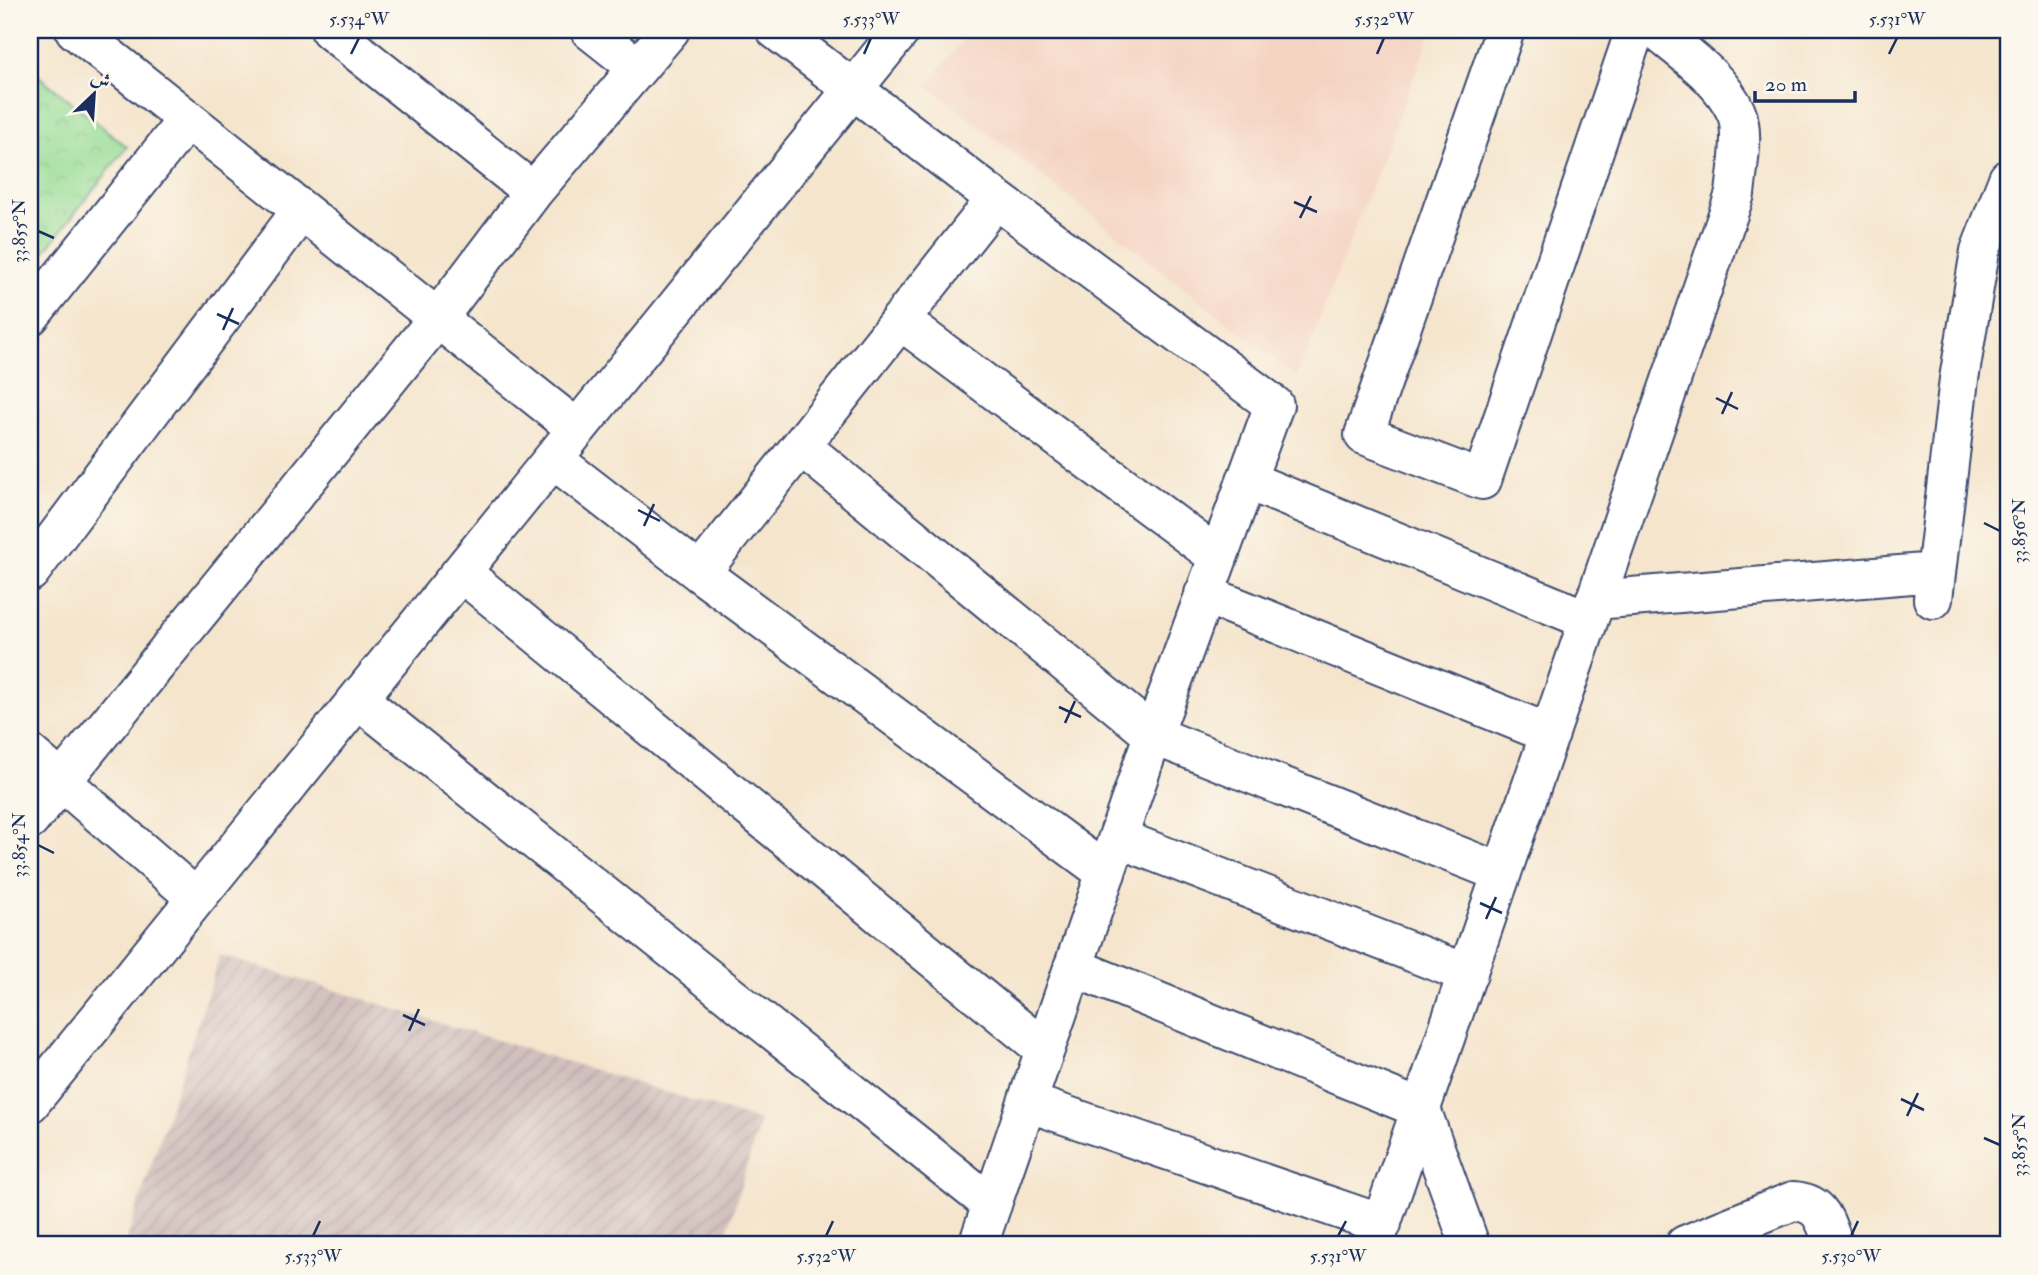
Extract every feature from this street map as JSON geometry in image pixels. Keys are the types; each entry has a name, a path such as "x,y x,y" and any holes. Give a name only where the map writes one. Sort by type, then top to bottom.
{"street":[{"path":"75,30 577,429"},
{"path":"330,30 533,192"},
{"path":"590,30 638,68"},
{"path":"30,820 437,319 533,192 670,30"},
{"path":"776,30 996,199 1274,405 1153,735 978,1245"},
{"path":"30,1103 901,30"},
{"path":"1505,30 1364,435 1482,480 1636,30"},
{"path":"1027,1102 1378,1235 1735,194 1740,148 1737,113 1711,76 1656,30"},
{"path":"30,316 187,120"},
{"path":"1246,480 1592,610 1935,586 1959,379 1980,251 2008,179"},
{"path":"700,573 996,199"},
{"path":"30,572 301,211"},
{"path":"900,320 1218,557"},
{"path":"801,446 1153,735 1502,873"},
{"path":"553,459 700,573 1106,873"},
{"path":"461,572 1045,1050"},
{"path":"1205,594 1550,734"},
{"path":"358,699 992,1205"},
{"path":"30,754 197,898"},
{"path":"1118,838 1468,974"},
{"path":"1073,967 1421,1110 1470,1245"},
{"path":"1685,1245 1760,1231 1793,1201 1808,1202 1820,1211 1834,1245"}],"shaded area":[{"path":"971,30 1432,30 1297,377 927,85"},
{"path":"220,955 760,1121 723,1245 125,1245"}],"green space":[{"path":"30,69 127,147 30,270"}]}
